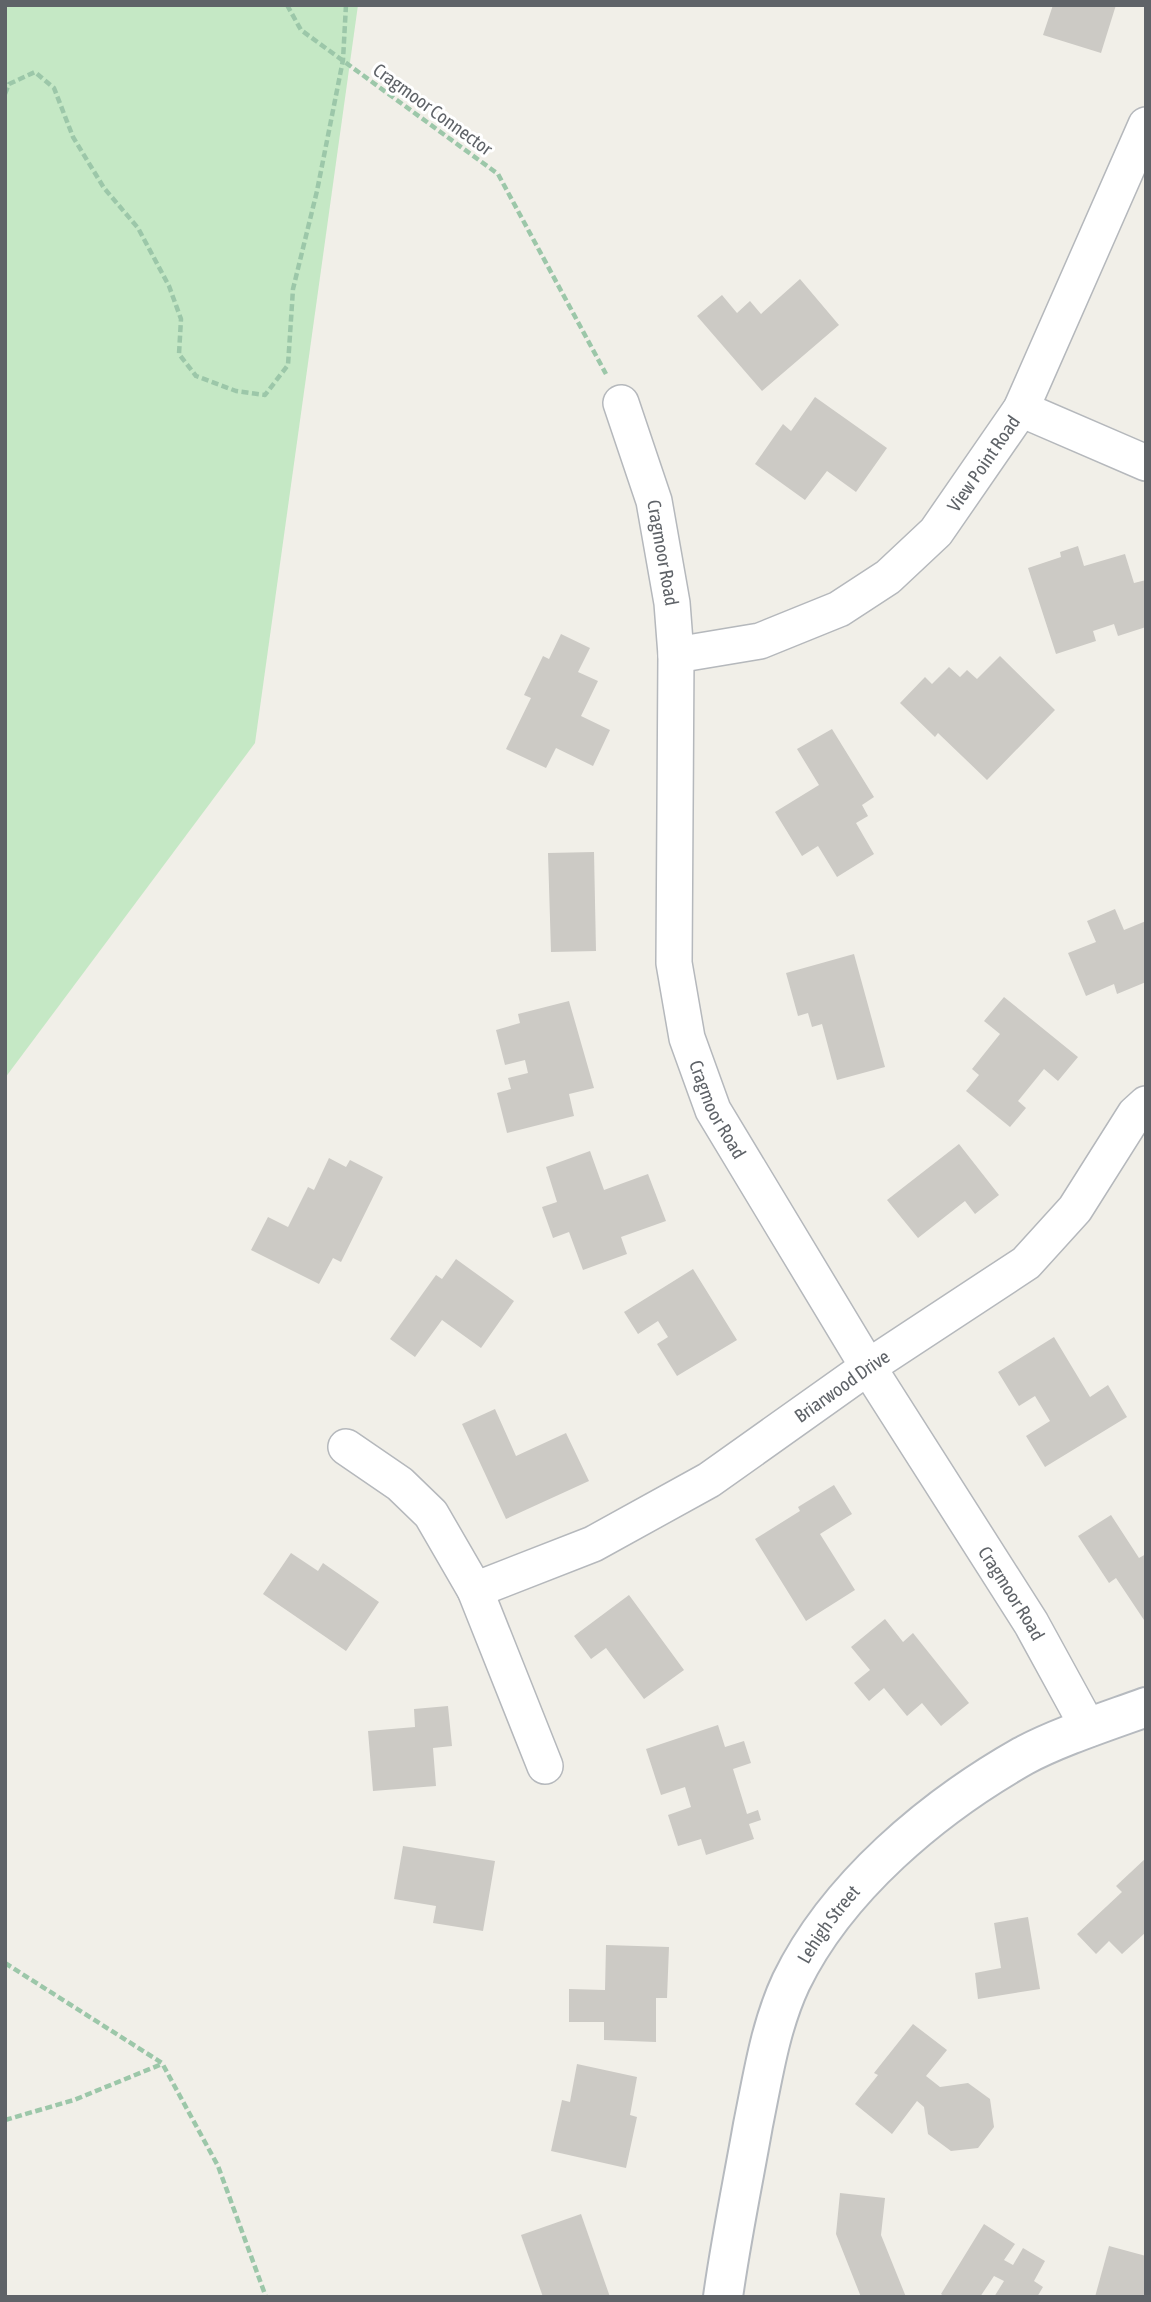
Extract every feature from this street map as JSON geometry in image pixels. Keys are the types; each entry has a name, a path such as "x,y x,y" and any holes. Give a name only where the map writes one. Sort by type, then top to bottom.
{"street":[{"name":"View Point Road","path":"676,655 760,641 839,609 888,577 936,532 1021,409 1146,125"},
{"name":"Cragmoor Road","path":"621,403 654,501 672,603 676,655 674,963 687,1038 713,1110 868,1367 1031,1623 1089,1729"},
{"path":"1021,409 1146,463"},
{"name":"Briarwood Drive","path":"475,1590 593,1544 709,1480 868,1367 1026,1263 1074,1209 1135,1114 1146,1104"},
{"path":"346,1447 400,1484 431,1514 475,1590 545,1766"},
{"name":"Lehigh Street","path":"723,2297 734,2227 773,2032 791,1982 822,1929 860,1883 912,1834 967,1792 1025,1755 1146,1707"}],"path":[{"name":"Cragmoor Connector","path":"287,5 301,30 498,174 621,403"},
{"path":"5,93 9,84 35,72 54,88 73,137 104,187 138,228 169,286 181,319 178,355 196,376 236,391 265,395 288,365 293,289 317,191 343,60 345,5"},
{"path":"5,1963 162,2063 218,2166 266,2297"},
{"path":"5,2120 74,2100 162,2063"}],"green space":[{"path":"5,5 358,5 255,743 5,1078"}],"building":[{"path":"1053,5 1116,5 1101,53 1043,35"},
{"path":"800,279 839,325 762,391 697,316 722,295 737,313 750,301 761,314"},
{"path":"815,397 887,448 856,492 827,471 805,500 755,464 783,424 791,431"},
{"path":"1078,546 1084,566 1125,554 1134,583 1146,580 1146,627 1118,636 1114,624 1093,631 1096,641 1056,654 1028,568 1061,557 1060,552"},
{"path":"561,634 590,648 578,672 598,681 581,716 610,730 593,766 556,748 546,768 506,749 531,698 524,695 543,656 549,659"},
{"path":"1000,656 1055,710 987,780 938,733 935,737 900,703 925,677 932,684 949,667 960,677 967,670 977,679"},
{"path":"832,729 874,797 862,805 868,816 856,823 874,854 837,877 818,846 802,856 775,812 819,785 797,749"},
{"path":"594,852 596,951 551,952 548,853"},
{"path":"1115,909 1124,930 1146,921 1146,982 1117,994 1114,984 1086,996 1068,953 1096,942 1087,921"},
{"path":"854,954 885,1067 837,1080 822,1024 812,1027 808,1013 798,1016 786,973"},
{"path":"1004,997 1078,1057 1058,1081 1044,1069 1018,1101 1026,1108 1010,1127 966,1091 979,1075 972,1069 1000,1034 984,1021"},
{"path":"569,1001 594,1088 569,1094 574,1116 507,1133 497,1093 511,1089 508,1078 528,1073 525,1060 505,1065 496,1030 520,1023 518,1014"},
{"path":"959,1144 999,1195 975,1214 965,1201 918,1238 887,1200"},
{"path":"590,1151 604,1190 648,1174 666,1221 621,1237 627,1254 583,1270 569,1232 553,1238 542,1207 557,1202 546,1167"},
{"path":"329,1158 346,1167 350,1160 383,1177 341,1262 333,1258 319,1284 251,1250 268,1217 288,1227 308,1187 314,1190"},
{"path":"456,1259 514,1301 481,1348 442,1320 415,1357 390,1339 436,1275 442,1279"},
{"path":"693,1269 737,1340 677,1376 657,1344 668,1337 658,1321 638,1334 624,1312"},
{"path":"1054,1337 1090,1397 1108,1385 1127,1417 1045,1467 1026,1436 1050,1421 1035,1396 1019,1406 998,1372"},
{"path":"495,1409 516,1456 566,1433 589,1481 506,1519 462,1424"},
{"path":"834,1485 852,1514 820,1534 855,1590 806,1621 755,1539 800,1511 798,1507"},
{"path":"1111,1515 1139,1558 1146,1554 1146,1623 1116,1578 1109,1583 1078,1536"},
{"path":"291,1553 318,1571 323,1563 379,1602 346,1651 263,1594"},
{"path":"629,1595 684,1670 644,1699 606,1648 591,1659 574,1636"},
{"path":"885,1619 903,1642 913,1633 969,1703 941,1726 922,1703 907,1716 884,1688 869,1701 854,1683 870,1670 851,1647"},
{"path":"448,1706 452,1746 433,1748 436,1786 373,1791 368,1731 415,1727 414,1709"},
{"path":"718,1725 725,1747 744,1741 751,1763 733,1769 747,1814 758,1810 761,1820 749,1824 754,1839 706,1855 701,1839 678,1846 668,1815 691,1807 685,1787 661,1795 646,1749"},
{"path":"403,1846 495,1861 483,1931 433,1923 436,1906 394,1899"},
{"path":"1146,1858 1146,1932 1122,1954 1109,1941 1096,1954 1077,1934 1122,1892 1116,1886"},
{"path":"1028,1917 1040,1989 978,1999 975,1973 1001,1968 994,1923"},
{"path":"606,1945 669,1947 667,1998 656,1998 656,2042 604,2040 604,2022 569,2022 569,1989 605,1990"},
{"path":"913,2024 947,2050 926,2076 940,2087 968,2083 990,2099 994,2127 978,2148 951,2151 928,2134 924,2107 917,2101 892,2134 855,2104 878,2075 874,2073"},
{"path":"577,2064 637,2077 630,2115 637,2117 626,2168 551,2151 562,2100 570,2102"},
{"path":"840,2193 885,2198 881,2235 906,2297 861,2297 836,2234"},
{"path":"581,2214 610,2297 543,2297 521,2235"},
{"path":"984,2224 1015,2244 1004,2260 1013,2265 1023,2248 1045,2261 1034,2281 1043,2287 1037,2297 994,2297 1004,2281 994,2276 980,2297 945,2297 941,2294"},
{"path":"1109,2246 1146,2256 1146,2297 1095,2297"}]}
